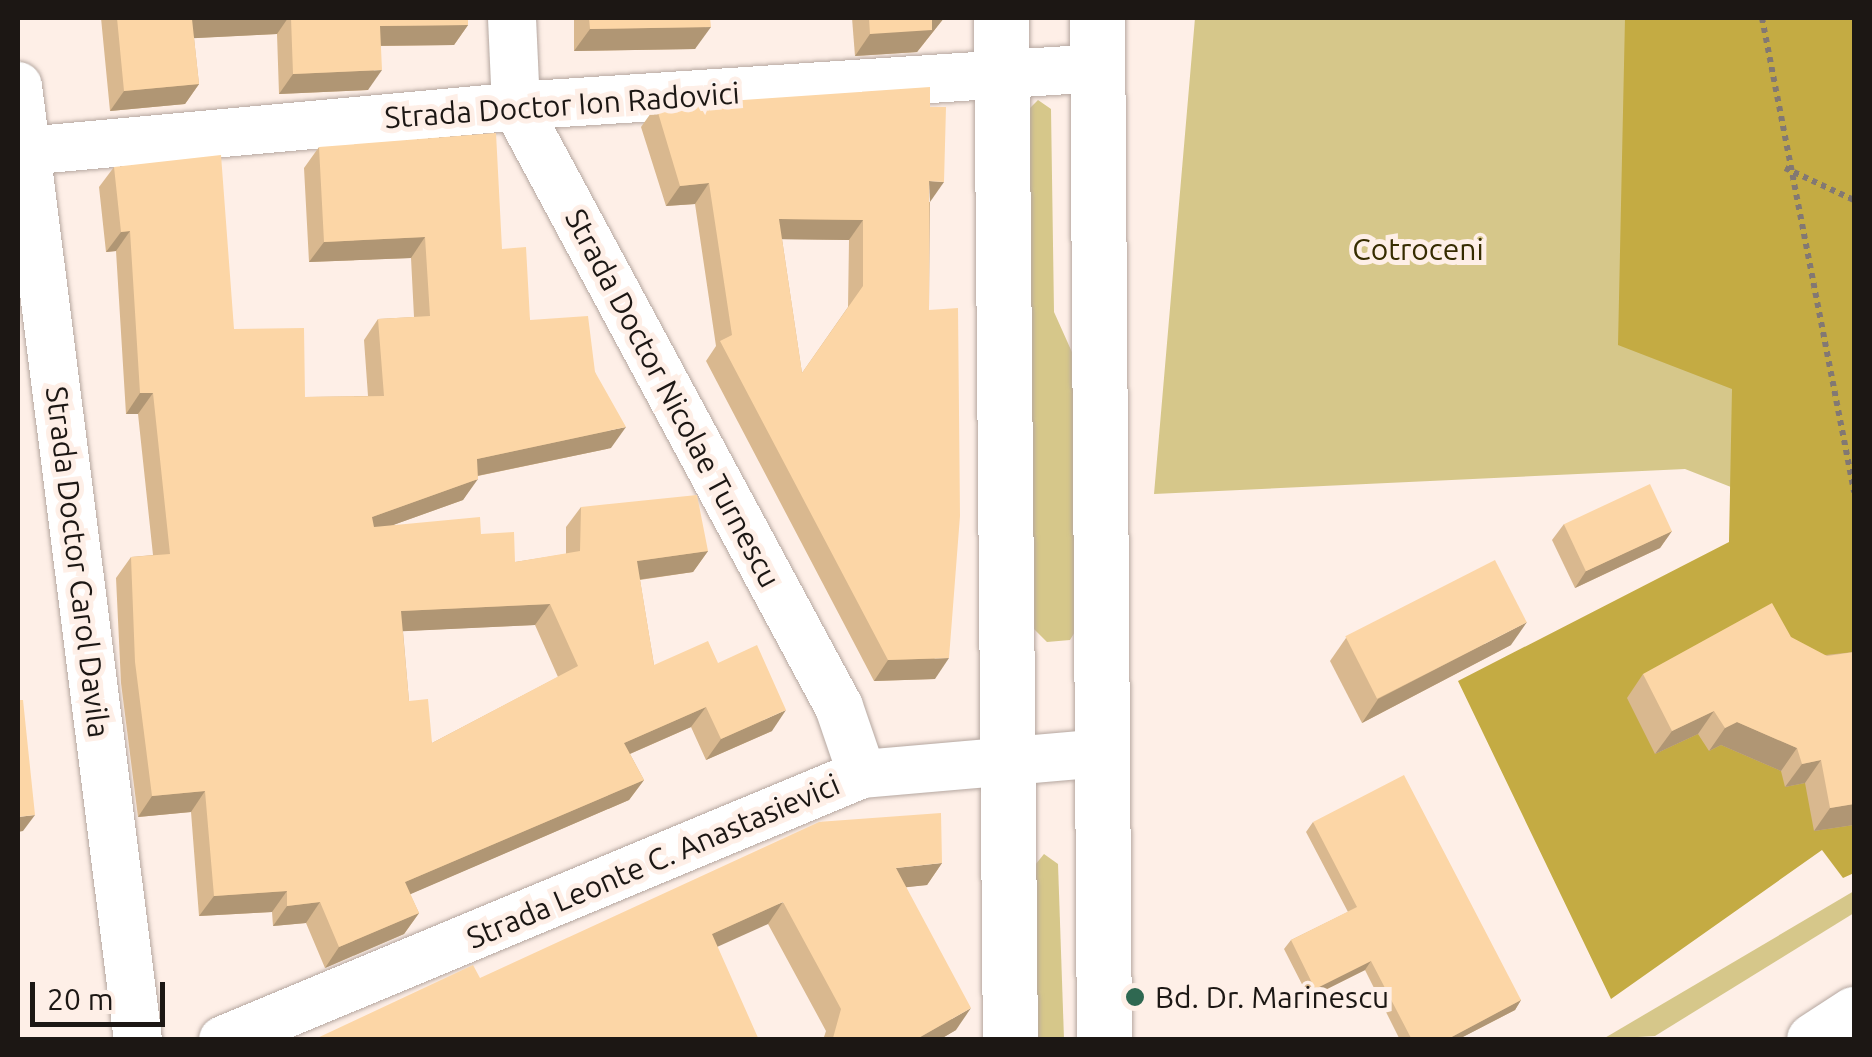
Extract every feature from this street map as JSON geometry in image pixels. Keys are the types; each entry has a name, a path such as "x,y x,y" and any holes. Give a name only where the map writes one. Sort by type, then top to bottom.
{"main road":[{"path":"1001,18 1010,1040"},
{"path":"1098,42 1104,1040"},
{"path":"1814,1040 1854,1014"}],"street":[{"name":"Strada Doctor Nicolae Turnescu","path":"512,18 516,106 839,707 862,774"},
{"name":"Strada Doctor Ion Radovici","path":"26,151 516,106 1002,72 1098,42"},
{"name":"Strada Doctor Carol Davila","path":"18,86 126,1036"},
{"name":"Strada Leonte C. Anastasievici","path":"223,1040 862,774 1008,756 1100,753"}],"path":[{"path":"1762,18 1785,168 1854,492"},
{"path":"1785,168 1854,200"}],"green space":[{"name":"Cotroceni","path":"1195,18 1854,18 1815,520 1685,469 1154,494"},
{"path":"1038,100 1051,109 1054,312 1080,370 1081,622 1070,640 1047,642 1032,627 1026,112"},
{"path":"1044,854 1058,864 1064,1039 1037,1039 1035,865"},
{"path":"1854,891 1854,913 1655,1036 1603,1039"}],"shaded area":[{"path":"1625,18 1854,18 1854,873 1843,878 1822,850 1611,999 1458,681 1729,542 1732,389 1618,345"}],"building":[{"path":"117,18 224,18 192,19 199,84 124,91"},
{"path":"291,18 468,18 468,25 380,26 382,70 293,74"},
{"path":"589,18 710,18 711,27 590,29"},
{"path":"869,18 932,18 932,30 870,34"},
{"path":"930,87 930,107 946,107 944,182 929,181 929,310 958,308 960,516 949,658 888,660 720,341 732,335 709,183 680,186 656,106","holes":["779,219 863,220 863,286 802,373"]},
{"path":"496,133 502,249 526,247 530,320 588,316 595,372 626,427 477,459 478,479 372,517 374,527 480,517 481,534 514,532 515,562 580,551 581,507 697,495 708,551 637,561 654,665 708,641 718,663 757,645 786,710 721,739 706,707 624,743 644,780 405,882 419,913 339,947 320,902 287,906 287,891 214,896 205,791 152,796 135,662 131,557 170,554 153,393 140,393 130,231 121,232 114,167 221,155 234,329 304,328 305,397 384,396 378,319 430,316 425,237 324,242 319,147","holes":["550,604 578,666 432,743 428,699 409,701 401,611"]},
{"path":"1650,484 1672,531 1586,571 1564,524"},
{"path":"1495,560 1527,622 1377,699 1345,636"},
{"path":"1772,603 1791,637 1827,656 1854,652 1854,804 1830,808 1821,760 1802,764 1797,748 1737,722 1725,728 1714,711 1672,731 1643,674"},
{"path":"18,700 23,700 35,815 18,817"},
{"path":"1404,775 1521,1000 1446,1040 1412,1040 1371,961 1315,989 1291,940 1357,907 1313,822"},
{"path":"941,813 942,863 896,868 971,1008 915,1040 829,1040 833,1038 841,1009 783,902 712,934 759,1040 313,1040 473,965 480,978 819,822"}],"place":[{"name":"Bd. Dr. Marinescu","path":"1135,997"}]}
